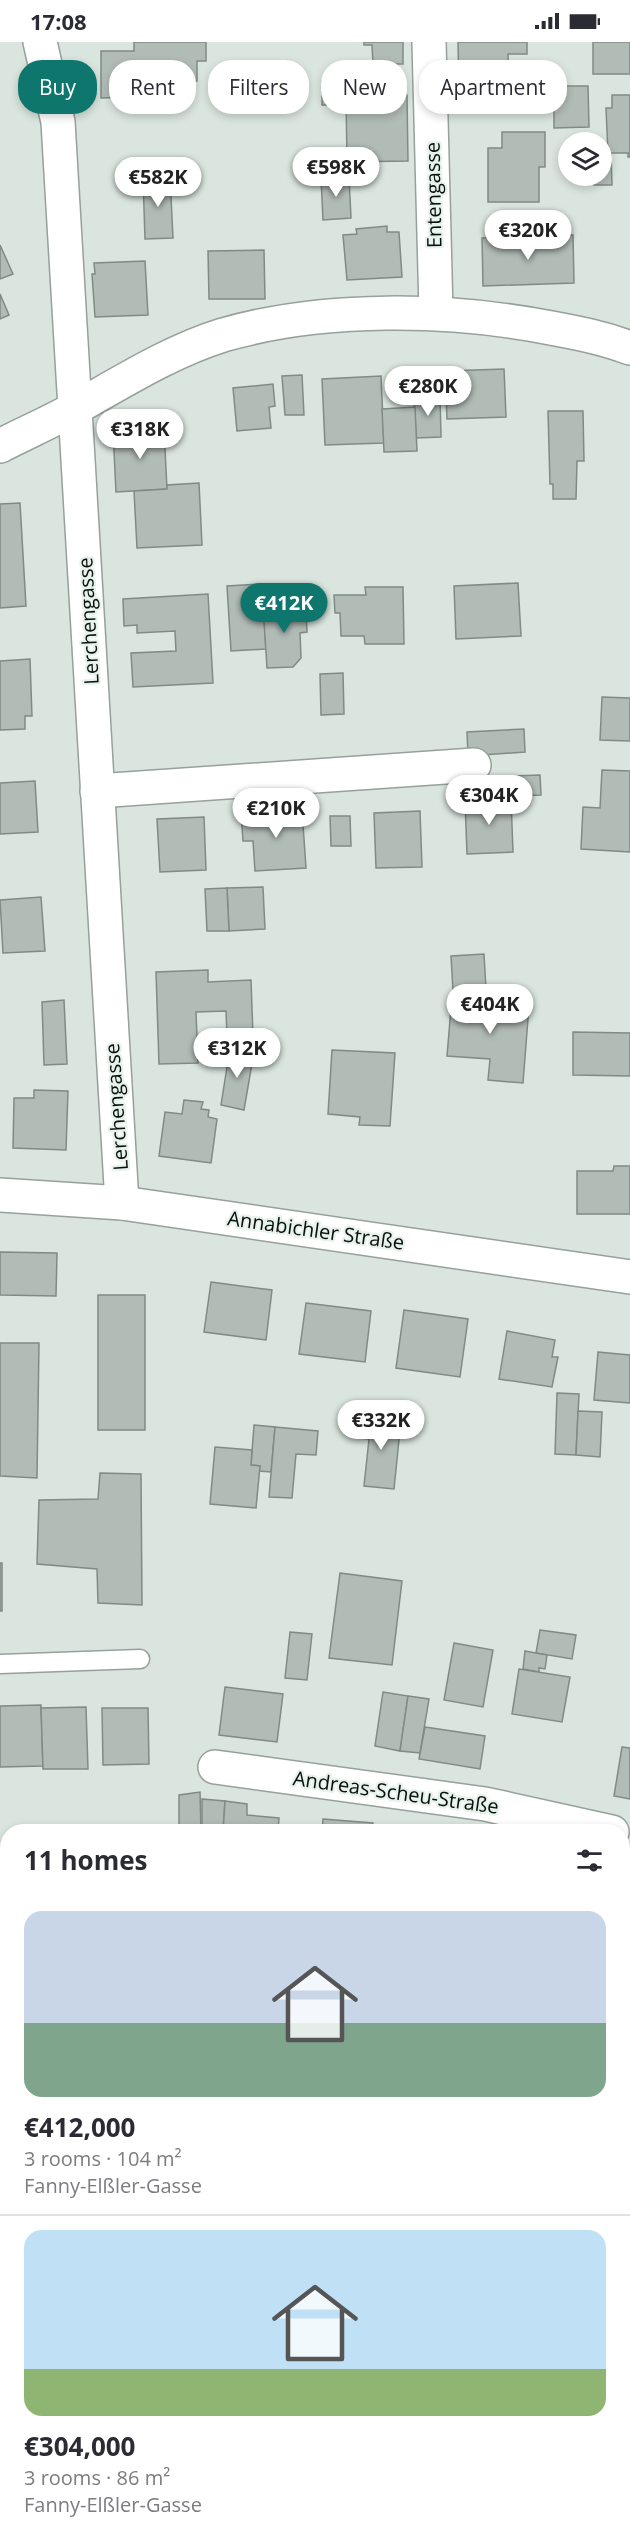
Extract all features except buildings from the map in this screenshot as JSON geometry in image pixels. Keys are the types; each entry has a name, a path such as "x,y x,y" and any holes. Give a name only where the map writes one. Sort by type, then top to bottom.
{"street":[{"name":"Lerchengasse","path":"40,42 58,123 122,1203"},
{"name":"Entengasse","path":"429,42 436,312"},
{"path":"0,446 76,408 165,358 223,336 284,322 436,312 519,321 607,339 630,348"},
{"path":"97,791 474,765"},
{"name":"Annabichler Straße","path":"0,1195 122,1203 630,1277"},
{"name":"Andreas-Scheu-Straße","path":"215,1767 485,1804 576,1824"}],"lane":[{"path":"0,1664 140,1659"}]}
